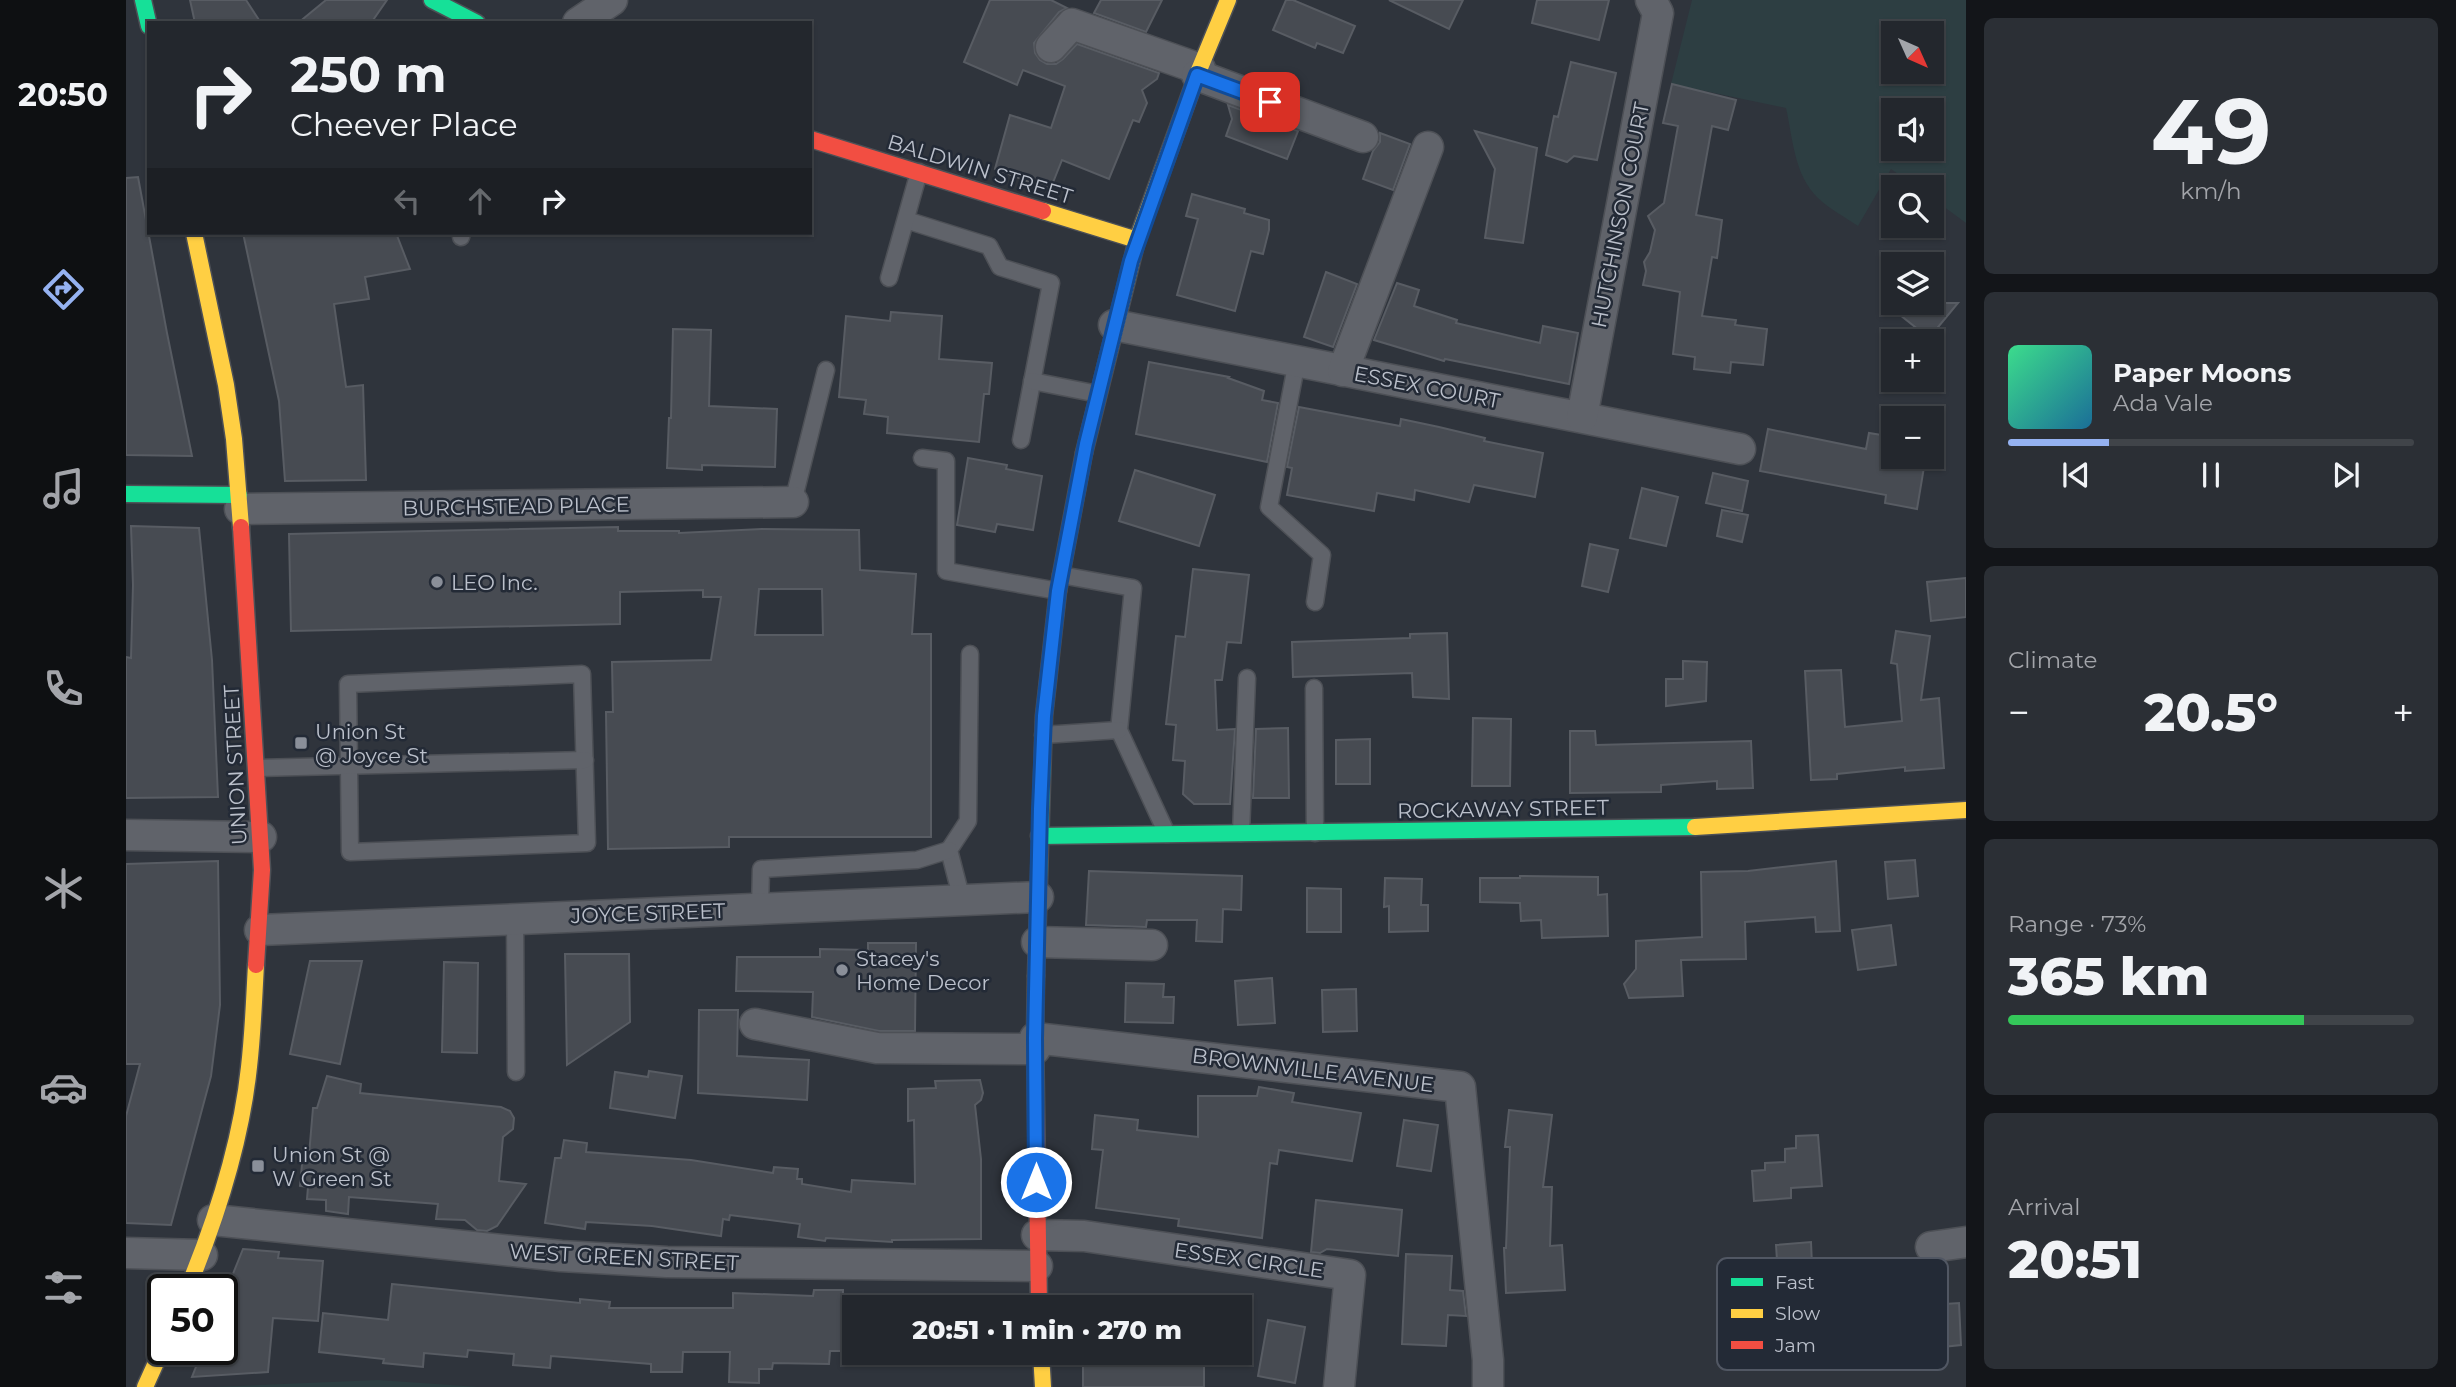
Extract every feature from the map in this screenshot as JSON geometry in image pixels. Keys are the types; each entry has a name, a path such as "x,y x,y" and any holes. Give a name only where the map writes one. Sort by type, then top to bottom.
{"main road":[{"path":"143,0 148,21"},
{"path":"432,0 473,21"},
{"path":"1038,1295 1035,1043 1038,897 1043,735 1059,583 1070,519 1098,394 1137,240 1198,72 1228,0"},
{"name":"BALDWIN STREET","path":"812,140 1137,240"},
{"name":"UNION STREET","path":"194,235 226,385 234,439 261,837 260,930 249,1069 231,1156 194,1274"},
{"path":"126,494 239,502"},
{"name":"ROCKAWAY STREET","path":"1040,836 1716,827 1966,810"},
{"path":"145,1387 155,1365"},
{"path":"1042,1365 1043,1387"}],"street":[{"path":"581,21 612,0"},
{"name":"HUTCHINSON COURT","path":"1582,418 1655,7"},
{"path":"1051,47 1072,24 1363,137"},
{"path":"1343,371 1428,147"},
{"name":"ESSEX COURT","path":"1114,325 1740,449"},
{"name":"BURCHSTEAD PLACE","path":"239,502 793,502"},
{"path":"126,835 261,837"},
{"name":"JOYCE STREET","path":"260,930 1038,897"},
{"path":"1037,942 1152,944"},
{"path":"755,1024 877,1048 1035,1043"},
{"name":"BROWNVILLE AVENUE","path":"1035,1043 1460,1087 1488,1360 1488,1387"},
{"name":"WEST GREEN STREET","path":"213,1220 561,1256 667,1262 1037,1266"},
{"name":"ESSEX CIRCLE","path":"1037,1235 1084,1236 1350,1275 1339,1387"},
{"path":"1931,1247 1966,1242"},
{"path":"126,1253 202,1255"}],"lane":[{"path":"889,278 919,172"},
{"path":"906,220 989,246 1000,267 1051,283 1021,440"},
{"path":"1297,361 1269,507 1322,555 1315,602"},
{"path":"793,502 826,370"},
{"path":"1032,381 1098,394"},
{"path":"922,458 946,461 946,572 1133,588 1119,730 1168,834"},
{"path":"760,908 761,869 917,860 949,850 968,821 970,654"},
{"path":"582,674 585,760 587,843 349,852 348,684 582,674"},
{"path":"1241,833 1247,678"},
{"path":"1314,688 1315,833"},
{"path":"1043,735 1119,730"},
{"path":"257,768 585,760"},
{"path":"949,850 962,900"},
{"path":"514,918 516,1072"}],"shaded area":[{"path":"1692,0 1966,0 1966,223 1944,207 1944,175 1900,175 1891,169 1888,175 1881,175 1881,186 1858,226 1827,206 1810,189 1799,168 1786,108 1671,84"},
{"path":"378,1380 479,1387 213,1387"}],"building":[{"path":"190,0 246,0 260,21 195,21"},
{"path":"326,0 387,0 372,21 300,21"},
{"path":"990,0 1051,0 1067,8 1059,12 1034,43 1035,53 1047,64 1056,64 1077,44 1159,73 1157,79 1142,90 1147,103 1139,122 1133,120 1109,179 1062,160 1050,190 995,169 1010,115 1051,128 1065,86 1023,70 1017,85 964,62"},
{"path":"1101,0 1162,0 1146,32 1094,13"},
{"path":"1286,0 1293,0 1355,26 1343,53 1317,43 1315,48 1273,30"},
{"path":"1389,0 1463,0 1449,29"},
{"path":"1537,0 1609,0 1599,40 1532,23"},
{"path":"1571,62 1616,73 1597,160 1574,156 1567,162 1546,155 1554,116 1558,117"},
{"path":"1672,84 1736,100 1728,130 1712,126 1696,215 1722,220 1717,258 1712,257 1702,316 1736,320 1735,325 1767,329 1763,365 1731,362 1730,373 1694,369 1695,357 1673,354 1680,292 1643,285 1646,271 1644,262 1650,252 1655,230 1648,216 1664,203 1678,126 1663,123"},
{"path":"1228,105 1298,131 1287,159 1226,136 1232,119"},
{"path":"1475,131 1537,148 1523,243 1485,238 1495,169"},
{"path":"1380,133 1410,144 1393,190 1363,179 1373,151 1380,142"},
{"path":"138,177 147,235 192,456 126,455 126,178"},
{"path":"1192,194 1245,209 1244,213 1269,220 1263,254 1251,251 1235,311 1177,295 1198,219 1186,216"},
{"path":"243,235 397,235 410,269 365,277 369,299 334,304 346,387 363,385 366,480 285,481 279,401"},
{"path":"1326,272 1357,284 1333,347 1304,337"},
{"path":"1397,283 1419,290 1414,306 1457,320 1456,323 1540,343 1543,326 1578,333 1569,384 1445,359 1444,361 1374,340"},
{"path":"1944,303 1958,303 1936,329 1918,329 1900,315 1944,315"},
{"path":"891,312 942,316 939,359 992,363 989,394 984,394 979,442 887,433 888,417 864,414 866,400 839,397 846,316 890,321"},
{"path":"673,329 711,330 709,406 777,409 775,467 702,465 702,470 667,468"},
{"path":"1149,362 1229,377 1264,391 1262,400 1278,403 1267,462 1136,434"},
{"path":"1299,407 1400,426 1401,419 1543,453 1535,497 1474,485 1469,502 1415,490 1414,500 1377,493 1374,511 1287,495 1292,468 1287,467"},
{"path":"1768,429 1866,449 1869,433 1881,435 1881,469 1924,469 1917,509 1885,503 1886,495 1760,471"},
{"path":"968,458 1007,465 1006,469 1042,476 1033,530 997,524 995,532 957,525"},
{"path":"1135,470 1215,495 1199,546 1119,521"},
{"path":"1713,473 1748,481 1742,511 1706,503"},
{"path":"1642,488 1678,497 1666,546 1630,538"},
{"path":"1722,510 1748,515 1742,542 1717,536"},
{"path":"131,526 199,528 212,660 218,797 126,798 126,657 131,658 133,585"},
{"path":"618,527 618,531 679,533 762,529 859,530 860,570 916,574 912,634 931,634 931,837 729,837 729,847 608,849 606,712 613,712 612,662 711,660 721,597 703,597 703,590 620,592 620,624 291,631 289,534","holes":["759,589 822,589 823,635 755,635"]},
{"path":"1590,544 1618,550 1608,592 1582,586"},
{"path":"1193,569 1249,575 1241,643 1227,642 1222,680 1215,680 1217,730 1235,729 1230,804 1194,804 1183,794 1185,761 1173,760 1176,725 1166,724 1176,636 1185,637"},
{"path":"1966,578 1966,617 1931,621 1927,582"},
{"path":"1896,631 1930,636 1921,700 1939,698 1944,768 1905,771 1905,767 1837,774 1837,779 1811,780 1805,671 1841,670 1845,727 1902,721 1897,664 1891,663"},
{"path":"1447,633 1449,699 1413,697 1412,673 1293,677 1292,642 1410,638 1410,634"},
{"path":"1683,661 1707,662 1706,701 1666,706 1666,679 1683,679"},
{"path":"1473,718 1511,719 1510,786 1472,786"},
{"path":"1288,728 1289,798 1253,798 1256,729"},
{"path":"1570,731 1595,731 1596,745 1751,741 1753,788 1717,789 1717,781 1661,785 1661,792 1570,793"},
{"path":"1370,739 1370,784 1336,784 1336,740"},
{"path":"1915,860 1918,896 1888,899 1885,862"},
{"path":"218,861 220,1005 211,1076 171,1225 126,1223 126,1116 140,1064 126,1064 126,864"},
{"path":"1836,861 1840,931 1816,932 1815,917 1745,922 1746,959 1681,960 1683,996 1629,998 1624,984 1636,969 1636,941 1702,937 1701,872 1748,871"},
{"path":"1089,871 1242,876 1241,910 1223,909 1222,942 1196,941 1197,920 1147,920 1146,927 1086,925"},
{"path":"1598,877 1598,895 1607,894 1608,936 1542,938 1541,920 1521,921 1520,903 1480,902 1480,878"},
{"path":"1385,878 1422,879 1421,905 1428,905 1428,931 1389,932 1389,906 1384,907"},
{"path":"1307,888 1341,889 1341,932 1307,932"},
{"path":"1891,925 1896,965 1858,970 1852,930"},
{"path":"868,943 916,943 915,1031 879,1031 812,1017 813,992 736,991 737,957 820,957 820,949 868,950"},
{"path":"565,954 629,954 630,1022 567,1065"},
{"path":"310,961 362,961 340,1064 290,1054"},
{"path":"444,962 478,963 477,1053 442,1052"},
{"path":"1272,978 1275,1023 1238,1025 1235,981"},
{"path":"1126,983 1164,984 1163,997 1174,997 1173,1023 1125,1022"},
{"path":"1356,989 1357,1031 1323,1032 1322,990"},
{"path":"699,1010 738,1010 737,1056 809,1060 807,1100 698,1093"},
{"path":"649,1071 682,1076 675,1118 610,1108 615,1072 648,1077"},
{"path":"327,1076 361,1084 360,1093 501,1107 510,1111 514,1118 513,1129 503,1137 499,1181 526,1184 497,1226 487,1231 477,1230 465,1220 436,1219 438,1204 349,1197 348,1214 326,1211 326,1200 307,1199 308,1187 300,1186 303,1154 309,1155 313,1108 317,1108"},
{"path":"980,1080 983,1093 981,1100 975,1105 981,1159 981,1239 892,1242 826,1238 825,1241 798,1237 800,1224 730,1215 729,1220 723,1219 721,1236 652,1226 586,1222 585,1229 545,1223 555,1158 561,1158 564,1140 587,1143 586,1152 691,1160 773,1173 774,1167 798,1169 797,1179 802,1179 802,1184 851,1192 852,1180 915,1184 914,1120 908,1121 908,1089 936,1088 935,1081"},
{"path":"1259,1087 1294,1093 1292,1102 1361,1113 1352,1161 1279,1150 1277,1164 1270,1163 1262,1238 1178,1226 1179,1219 1096,1208 1103,1150 1092,1149 1095,1115 1138,1120 1137,1130 1198,1137 1198,1096 1257,1096"},
{"path":"1509,1110 1552,1115 1543,1187 1552,1187 1550,1246 1562,1245 1565,1290 1506,1293 1504,1248 1510,1147 1505,1147"},
{"path":"1404,1120 1438,1125 1431,1171 1397,1166"},
{"path":"1818,1135 1822,1186 1791,1188 1791,1198 1754,1201 1752,1171 1765,1170 1765,1163 1785,1162 1785,1149 1796,1148 1796,1136"},
{"path":"1316,1200 1402,1210 1398,1256 1327,1249 1320,1253 1311,1252"},
{"path":"1811,1242 1812,1258 1777,1258 1776,1245"},
{"path":"243,1249 279,1252 278,1258 323,1261 318,1321 273,1318 268,1372 192,1377 197,1365 238,1365 238,1274 233,1274"},
{"path":"1406,1254 1452,1256 1450,1290 1463,1291 1466,1316 1448,1315 1446,1346 1402,1344"},
{"path":"392,1284 580,1303 580,1299 610,1302 609,1308 733,1308 733,1293 813,1296 814,1290 843,1290 842,1351 830,1351 829,1364 773,1363 772,1369 759,1369 759,1383 729,1382 730,1352 683,1352 682,1372 651,1372 651,1364 551,1356 550,1368 513,1365 514,1354 468,1350 467,1357 424,1353 423,1367 383,1363 384,1359 319,1352 323,1313 388,1320"},
{"path":"1959,1303 1961,1345 1948,1346 1948,1304"},
{"path":"1268,1320 1305,1327 1295,1383 1258,1376"},
{"path":"1083,1365 1204,1365 1204,1387 1083,1387"}],"traffic: fast":[{"path":"143,0 148,21"},
{"path":"432,0 473,21"},
{"path":"1036,976 1044,716 1058,591 1084,453"},
{"path":"126,494 239,495"},
{"path":"1039,836 1695,827"}],"traffic: slow":[{"path":"1084,453 1137,240 1197,75 1228,0"},
{"path":"1043,211 1137,240"},
{"path":"194,235 226,385 234,439 241,527"},
{"path":"1695,827 1966,810"},
{"path":"193,1274 217,1209 240,1124 250,1054 256,965"},
{"path":"145,1387 155,1365"},
{"path":"1042,1365 1043,1387"}],"traffic: jam":[{"path":"812,140 1043,211"},
{"path":"241,527 262,870 256,965"},
{"path":"1036,976 1039,1295"}],"place":[{"name":"LEO Inc.","path":"437,582"},
{"name":"Union St @ Joyce St","path":"301,743"},
{"name":"Stacey's Home Decor","path":"842,970"},
{"name":"Union St @ W Green St","path":"258,1166"}],"route":[{"path":"1036,1182 1035,1038 1044,716 1058,591 1086,444 1137,240 1197,75 1270,102"}]}
